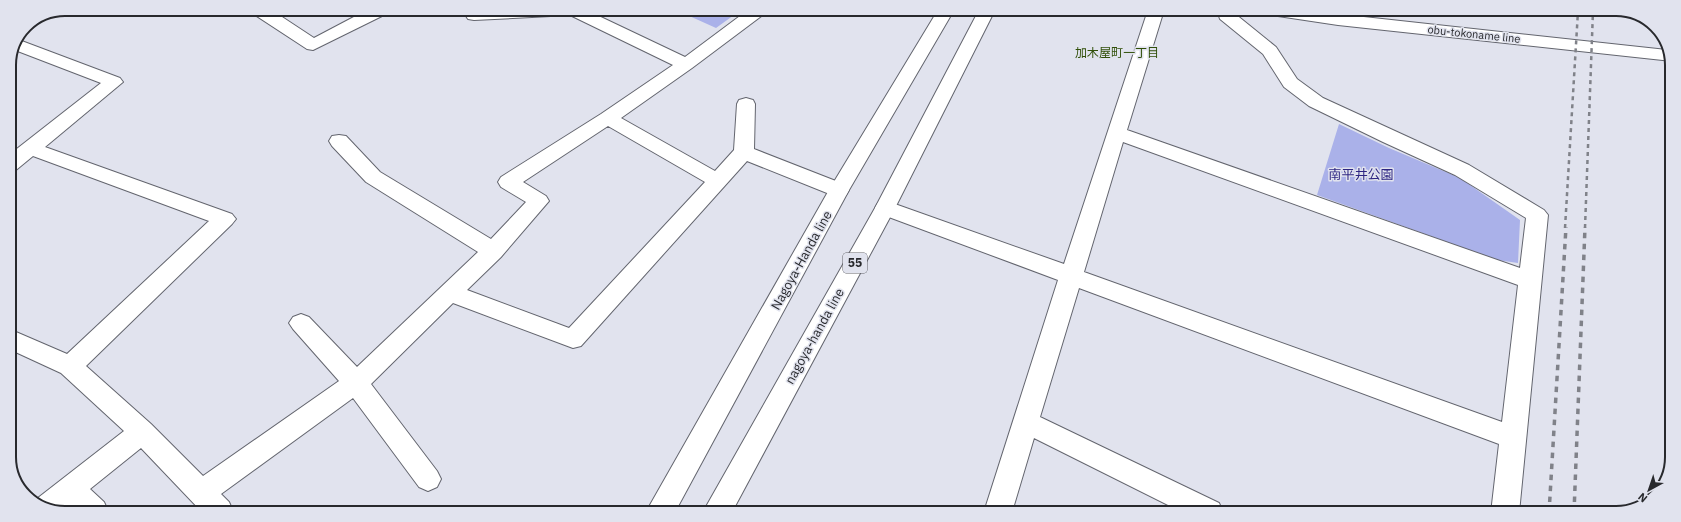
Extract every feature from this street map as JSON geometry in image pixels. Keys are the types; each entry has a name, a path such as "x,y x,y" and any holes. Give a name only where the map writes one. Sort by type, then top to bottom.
{"street":[{"path":"269,16 313,45 369,16"},
{"path":"586,16 686,64"},
{"path":"201,493 356,383 493,251 538,201 508,182 608,118 686,64 750,16"},
{"name":"Nagoya-Handa line","path":"663,506 840,190 942,16"},
{"name":"nagoya-handa line","path":"720,506 885,208 983,16"},
{"path":"1000,506 1154,16"},
{"path":"1227,16 1270,51 1290,83 1316,102 1390,138 1462,170 1537,215 1506,506"},
{"name":"obu-tokoname line","path":"1314,16 1338,20 1664,55"},
{"path":"16,160 32,149 114,82 20,46"},
{"path":"450,293 573,339 744,152 746,104"},
{"path":"608,118 718,182"},
{"path":"1117,133 1530,280"},
{"path":"339,140 373,177 493,251"},
{"path":"32,149 225,220 70,366"},
{"path":"744,152 840,190"},
{"path":"885,208 1512,437"},
{"path":"301,323 356,383 428,479"},
{"path":"16,341 70,366 142,432 214,506"},
{"path":"1025,422 1197,506"},
{"path":"51,504 142,432"},
{"path":"70,488 89,506"}],"green space":[{"path":"689,16 733,16 716,28"},
{"name":"南平井公園","path":"1339,124 1389,148 1460,178 1520,220 1518,263 1497,260 1317,195"}],"railway":[{"path":"1565,228 1578,16"},
{"path":"1585,228 1593,16"},
{"path":"1549,506 1566,227"},
{"path":"1574,506 1585,227"}],"district":[{"name":"加木屋町一丁目","path":"1117,53"}]}
